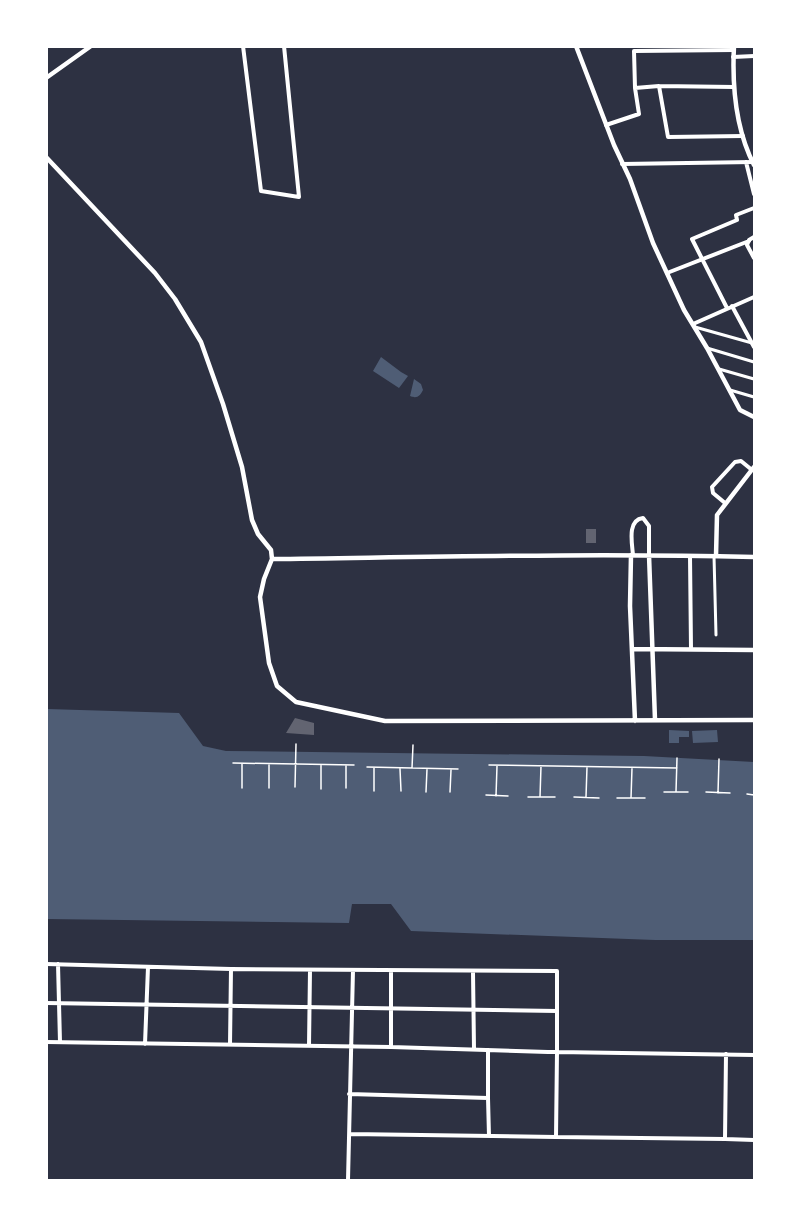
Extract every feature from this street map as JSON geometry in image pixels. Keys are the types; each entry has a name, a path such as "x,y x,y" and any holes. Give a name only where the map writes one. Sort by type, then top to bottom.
{"street":[{"path":"46,78 91,46"},
{"path":"243,46 261,191 299,197 284,46"},
{"path":"576,46 606,125 630,179 653,243 667,273 740,410 754,415"},
{"path":"606,125 639,114 635,88 634,51 734,48 734,87 743,136 754,163 622,164"},
{"path":"733,57 754,56"},
{"path":"658,86 668,137 743,136"},
{"path":"635,88 734,87"},
{"path":"46,157 155,273 175,299 197,335 233,435 242,467 252,520 258,534 271,550 272,559 260,597 269,663 277,686 296,702 385,721 754,720"},
{"path":"746,162 754,194"},
{"path":"727,308 692,239 737,220 736,215 754,208"},
{"path":"667,273 754,237"},
{"path":"749,241 747,245 754,258"},
{"path":"694,326 727,308 754,297"},
{"path":"732,306 754,345"},
{"path":"694,326 754,345"},
{"path":"707,348 754,362"},
{"path":"718,368 754,379"},
{"path":"729,390 754,397"},
{"path":"716,635 717,515 753,469 741,461 735,462 712,488 713,493 725,503"},
{"path":"635,721 632,649 632,529 639,518 643,518 649,526 656,720"},
{"path":"272,559 632,555 754,557"},
{"path":"690,556 691,649"},
{"path":"632,649 754,650"},
{"path":"46,964 231,969 557,971 556,1137"},
{"path":"58,964 60,1042"},
{"path":"145,1044 148,966"},
{"path":"230,1045 231,969"},
{"path":"309,1046 310,970"},
{"path":"348,1180 353,970"},
{"path":"391,971 391,1047"},
{"path":"473,972 474,1049"},
{"path":"46,1003 557,1011"},
{"path":"46,1042 754,1055"},
{"path":"488,1050 489,1136"},
{"path":"725,1139 726,1054"},
{"path":"349,1094 488,1098"},
{"path":"350,1134 754,1140"}],"path":[{"path":"295,787 296,744"},
{"path":"412,768 413,745"},
{"path":"676,792 678,758"},
{"path":"718,793 719,759"},
{"path":"233,763 354,765"},
{"path":"242,763 242,788"},
{"path":"269,764 269,788"},
{"path":"321,764 321,789"},
{"path":"346,765 346,788"},
{"path":"489,765 677,768"},
{"path":"496,796 497,765"},
{"path":"540,797 541,765"},
{"path":"586,797 587,766"},
{"path":"367,767 458,769"},
{"path":"374,767 374,791"},
{"path":"631,798 632,767"},
{"path":"400,768 401,791"},
{"path":"426,792 427,769"},
{"path":"450,792 451,769"},
{"path":"664,792 688,792"},
{"path":"706,792 730,793"},
{"path":"486,795 508,796"},
{"path":"747,795 754,795"},
{"path":"528,797 555,797"},
{"path":"574,797 598,798"},
{"path":"618,798 645,798"}],"water":[{"path":"381,357 408,376 399,388 373,371"},
{"path":"414,379 421,384 423,390 416,397 410,396"},
{"path":"47,709 179,713 203,746 226,751 644,756 754,762 754,940 655,940 411,931 391,904 352,904 349,923 47,919"},
{"path":"669,730 689,731 689,737 679,737 679,743 669,743"},
{"path":"717,730 718,742 693,743 692,731"}],"building":[{"path":"586,529 596,529 596,543 586,543"},
{"path":"295,718 314,723 314,735 286,733"}]}
